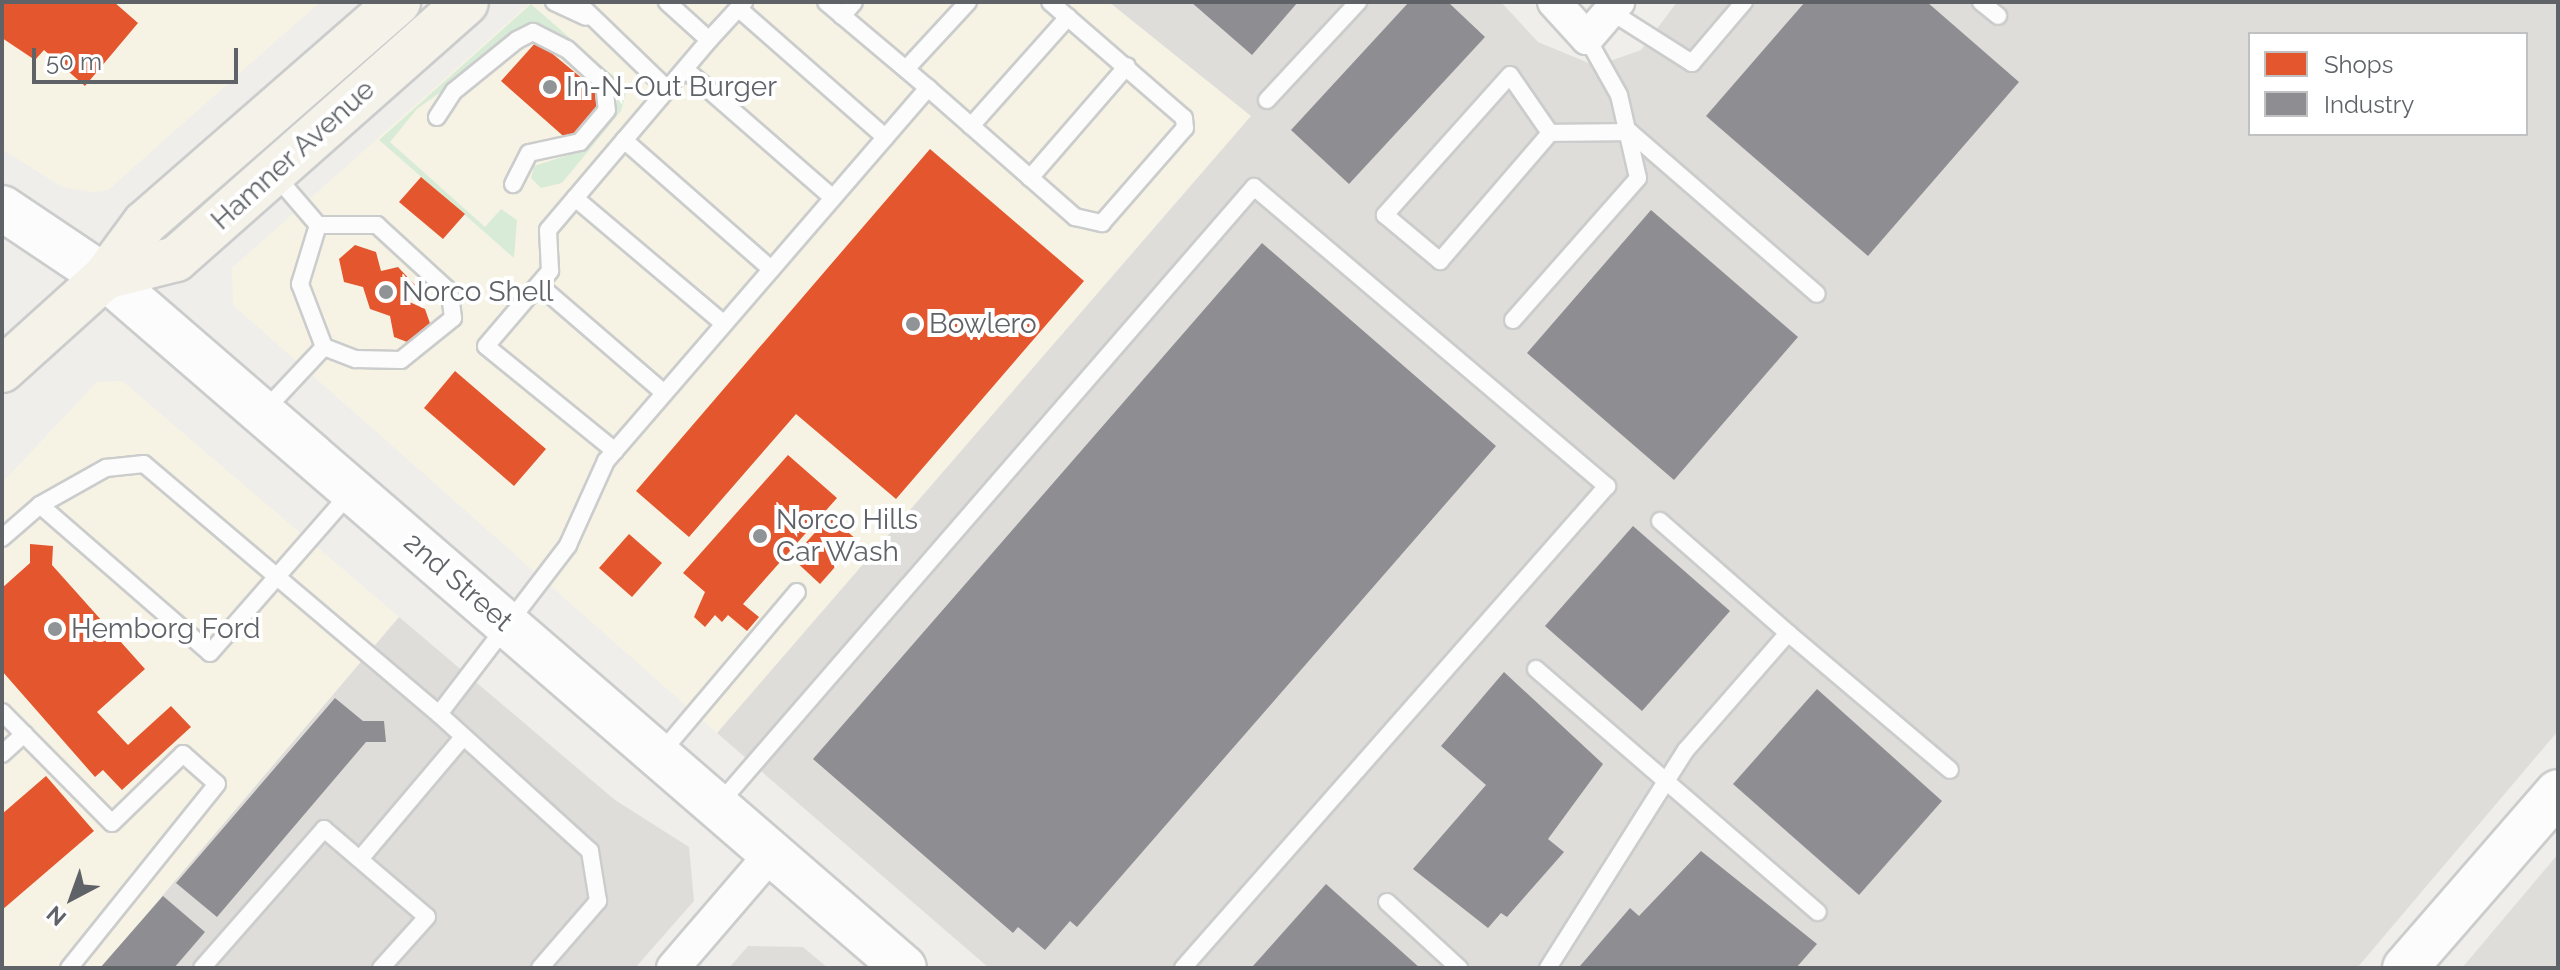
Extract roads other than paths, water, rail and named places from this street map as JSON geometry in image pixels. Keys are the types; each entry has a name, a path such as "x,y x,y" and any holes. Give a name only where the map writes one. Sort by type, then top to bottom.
{"main road":[{"name":"Hamner Avenue","path":"105,277 176,259 466,2"},
{"name":"Hamner Avenue","path":"2,370 105,277 137,231 384,6"},
{"name":"2nd Street","path":"2,208 105,277 904,968"},
{"path":"2405,968 2558,792"}],"street":[{"path":"1554,2 1587,38 1614,6"},
{"path":"673,968 772,853"}],"lane":[{"path":"554,2 588,17"},
{"path":"577,2 588,17 667,89"},
{"path":"667,2 709,40"},
{"path":"826,2 1075,217 1102,223 1164,152 1184,118 1050,2"},
{"path":"842,16 854,2"},
{"path":"906,69 968,2"},
{"path":"1267,100 1358,2"},
{"path":"1614,6 1692,63 1744,2"},
{"path":"1981,2 1998,16"},
{"path":"615,451 486,346 550,271 548,230 709,40 741,5 885,137"},
{"path":"971,126 1068,17"},
{"path":"437,117 469,76 533,32 578,59 604,83 607,110 580,142 529,153 513,184"},
{"path":"1513,320 1638,178 1630,132 1619,95 1587,38"},
{"path":"1030,178 1127,66"},
{"path":"685,69 833,198"},
{"path":"1550,133 1510,75 1385,215 1440,261 1550,133 1630,132 1817,294"},
{"path":"439,714 510,627 568,545 615,451 928,88"},
{"path":"624,140 771,269"},
{"path":"273,172 318,225 377,225 450,292 453,318 401,360 356,359 324,347 300,284 318,225"},
{"path":"717,806 1254,187 1607,486 1183,968"},
{"path":"575,198 724,324"},
{"path":"539,285 664,393"},
{"path":"262,413 324,347"},
{"path":"2,538 40,505 106,468 144,464 278,572 590,851 598,901 540,968"},
{"path":"40,505 210,653 352,491"},
{"path":"1660,521 1950,770"},
{"path":"659,756 797,592"},
{"path":"1548,968 1665,783 1788,633"},
{"path":"1536,669 1818,912"},
{"path":"2,712 112,823 183,754 217,784 69,968"},
{"path":"2,754 24,734"},
{"path":"360,859 463,737"},
{"path":"202,968 324,829 427,917 381,968"},
{"path":"1387,902 1459,968"}],"place":[{"name":"In-N-Out Burger","path":"550,87"},
{"name":"Norco Shell","path":"386,292"},
{"name":"Bowlero","path":"913,324"},
{"name":"Norco Hills Car Wash","path":"760,536"},
{"name":"Hemborg Ford","path":"55,629"}]}
